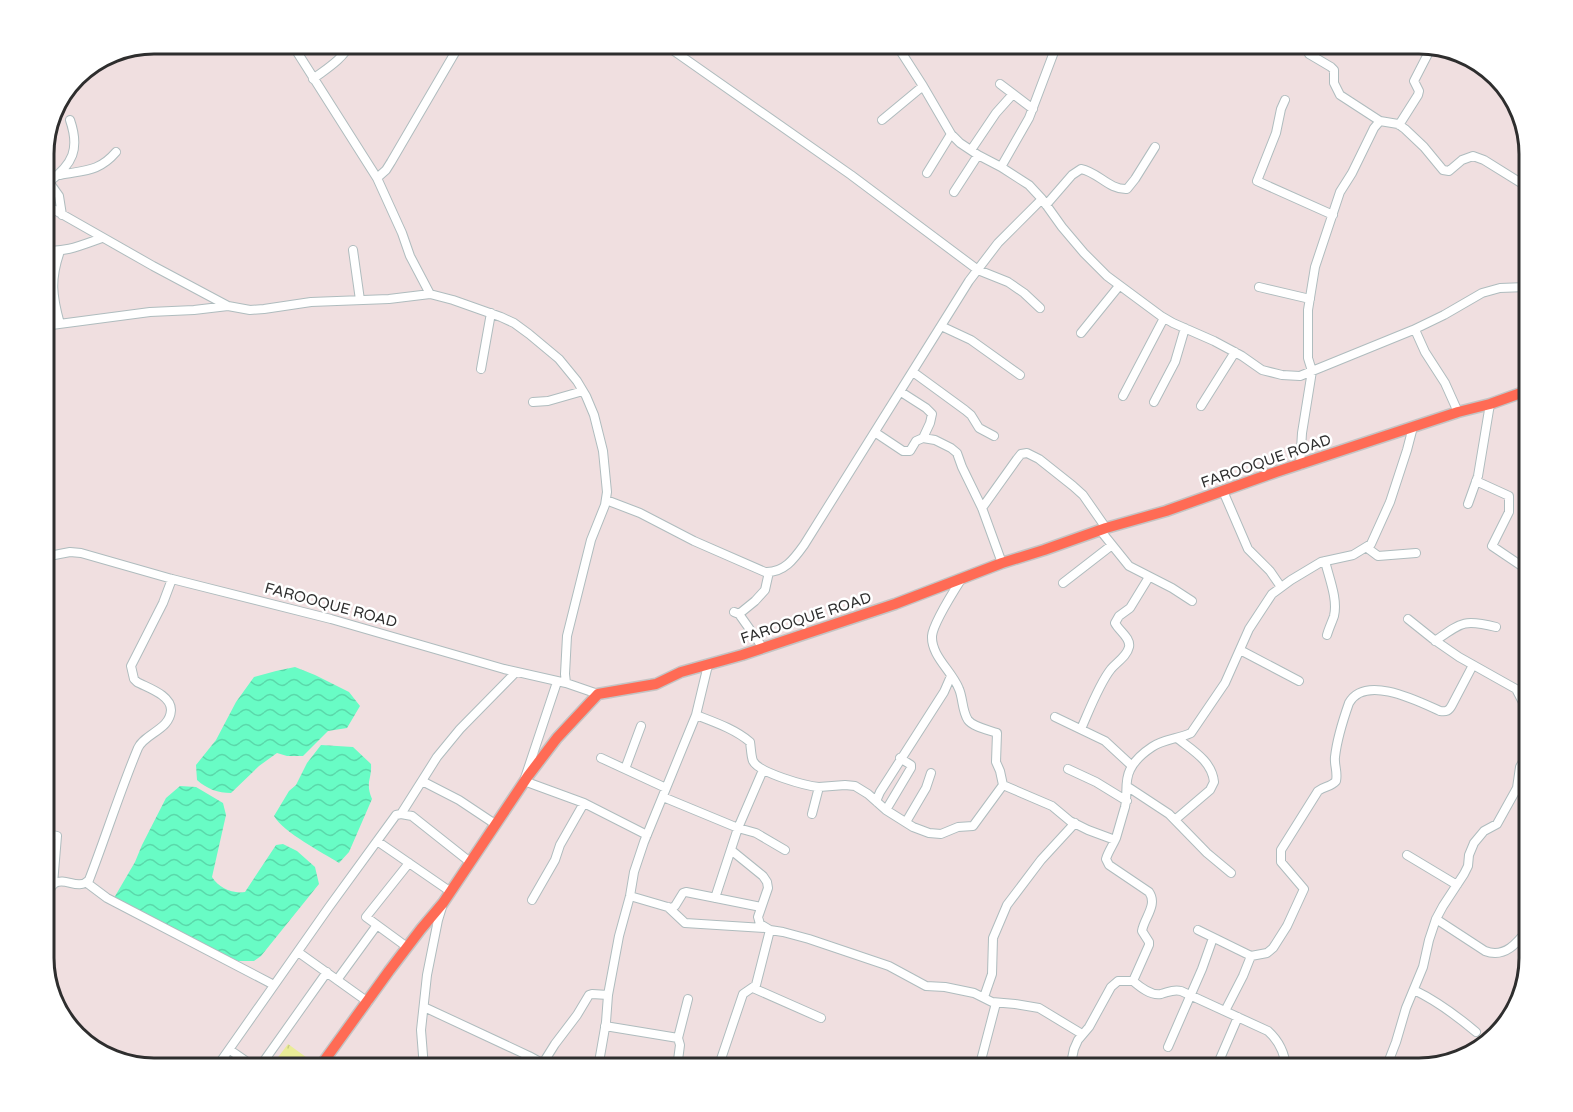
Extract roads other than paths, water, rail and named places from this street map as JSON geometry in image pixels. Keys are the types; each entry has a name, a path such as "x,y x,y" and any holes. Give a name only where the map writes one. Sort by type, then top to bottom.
{"main road":[{"name":"FAROOQUE ROAD","path":"598,694 647,687 681,672 763,648 895,604 1002,563 1103,529 1166,511 1458,412 1519,394"},
{"path":"326,1058 407,947 451,892 524,781 557,738 598,694"}],"street":[{"path":"298,54 376,178 410,256 430,294"},
{"path":"313,79 344,54"},
{"path":"376,178 386,170 454,54"},
{"path":"683,54 978,270 1008,282 1024,293 1040,309"},
{"path":"902,54 951,134 975,153 1029,185 1084,253 1119,286 1164,318 1235,352 1262,369 1282,375 1300,375 1413,330 1482,293 1500,288 1519,287"},
{"path":"1001,167 1033,109 1053,54"},
{"path":"1309,54 1334,70 1334,83 1340,95 1380,121 1399,125 1424,147 1440,168 1449,171 1462,160 1473,156 1519,181"},
{"path":"1399,125 1418,95 1419,91 1414,81 1428,55"},
{"path":"1000,84 1033,109"},
{"path":"882,120 923,86"},
{"path":"954,192 996,113 1013,94"},
{"path":"1285,100 1276,133 1257,181 1333,215"},
{"path":"59,175 69,165 73,152 75,138 70,120"},
{"path":"1300,465 1302,433 1312,371 1308,358 1308,310 1317,257 1340,192 1380,121"},
{"path":"927,172 951,134"},
{"path":"606,500 640,513 694,541 765,572 781,569 793,560 804,545 969,281 998,243 1081,169 1087,170 1116,188 1127,189 1155,147"},
{"path":"54,177 97,168 116,152"},
{"path":"54,189 59,196 62,214"},
{"path":"54,210 228,306"},
{"path":"54,251 70,249 102,238"},
{"path":"353,250 360,300"},
{"path":"54,268 60,251"},
{"path":"1081,333 1119,286"},
{"path":"1259,287 1310,299"},
{"path":"54,325 150,312 228,306 250,310 311,302 389,299 430,294 491,313 514,323 544,346 569,370 583,391 594,415 600,434 606,500 591,540 567,636 565,674 524,781 584,803 647,835"},
{"path":"54,296 60,324"},
{"path":"481,369 491,313"},
{"path":"1123,396 1164,318"},
{"path":"941,326 971,340 1020,375"},
{"path":"1154,402 1175,362 1185,328"},
{"path":"1413,330 1458,412"},
{"path":"1202,406 1235,352"},
{"path":"913,372 965,410 979,428 994,436"},
{"path":"533,402 548,401 583,391"},
{"path":"901,392 932,414 923,438"},
{"path":"1468,504 1476,481 1490,404"},
{"path":"1133,981 1149,945 1142,931 1153,899 1149,892 1114,868 1106,859 1115,840 1126,801 1128,775 1132,766 1151,747 1191,733 1225,683 1249,629 1272,594 1311,568 1325,561 1353,555 1371,544 1390,502 1413,427"},
{"path":"876,433 907,452 916,441 923,438 934,440 957,453 982,508 1002,563"},
{"path":"982,508 1017,459 1027,453 1040,459 1083,495 1112,545 1129,566 1192,601"},
{"path":"1476,481 1509,496 1509,512 1492,546 1519,564"},
{"path":"1223,491 1248,549 1270,571 1281,587"},
{"path":"1063,584 1112,545"},
{"path":"1366,548 1378,556 1416,553"},
{"name":"FAROOQUE ROAD","path":"54,555 70,552 81,553 172,579 331,619 598,694"},
{"path":"1325,561 1335,609 1327,635"},
{"path":"763,648 737,613 755,602 765,590 769,572"},
{"path":"1081,729 1108,673 1129,648 1129,640 1115,623 1130,608 1149,577"},
{"path":"962,578 946,605 932,636 933,645 961,691 967,719 971,723 997,733 996,762 1003,784 1052,806 1075,824 1115,840"},
{"path":"54,884 82,885 87,883 139,746 164,725 170,716 168,701 136,682 131,666 163,603 172,579"},
{"path":"1408,619 1435,641 1516,689 1519,694"},
{"path":"1435,641 1462,624 1473,622 1496,627"},
{"path":"1240,650 1299,681"},
{"path":"600,1058 608,995 634,872 696,715 708,665"},
{"path":"1198,930 1251,956 1268,953 1287,926 1304,889 1281,862 1281,850 1318,791 1336,781 1337,772 1334,759 1348,703 1352,697 1366,691 1383,691 1407,697 1445,712 1452,705 1473,665"},
{"path":"401,814 437,757 460,729 516,672"},
{"path":"877,802 876,799 880,792 944,692 951,676"},
{"path":"696,715 721,725 750,742 753,761 763,770 807,786 819,788 855,786 886,810 920,830 941,834 958,827 973,825 1003,784"},
{"path":"1055,717 1105,741 1132,766"},
{"path":"625,769 641,726"},
{"path":"1176,819 1210,790 1215,782 1205,761 1178,738"},
{"path":"601,758 625,769 664,793 738,828 756,833 785,850"},
{"path":"886,810 911,768 911,765 900,758"},
{"path":"1068,769 1096,782 1126,801"},
{"path":"715,898 738,828 763,770"},
{"path":"906,822 926,788 931,773"},
{"path":"1390,1058 1423,967 1436,919 1468,866 1469,855 1474,843 1484,831 1497,824 1517,788 1519,774"},
{"path":"422,781 459,800 495,824"},
{"path":"1128,787 1176,819 1193,840 1231,873"},
{"path":"812,814 819,788"},
{"path":"532,900 584,803"},
{"path":"224,1058 396,815 412,816 471,862"},
{"path":"984,997 992,974 993,938 1008,905 1041,860 1075,824"},
{"path":"54,835 57,836 54,872"},
{"path":"377,841 451,892"},
{"path":"731,850 763,876 767,882 768,888 758,917 760,924 769,929"},
{"path":"1407,855 1458,885"},
{"path":"407,947 366,917 409,863"},
{"path":"87,883 107,898 274,985"},
{"path":"630,896 671,908 675,906 683,892 686,892 761,907"},
{"path":"423,1058 421,1030 427,975 443,903"},
{"path":"667,907 685,923 769,929 801,936 889,966 926,986 974,993 996,1003 1039,1008 1082,1034"},
{"path":"1436,919 1494,954 1509,949 1519,939"},
{"path":"337,980 377,925"},
{"path":"722,1058 743,994 756,985 769,929"},
{"path":"1168,1047 1213,938"},
{"path":"298,952 368,1002"},
{"path":"1225,1011 1251,956"},
{"path":"265,1058 327,972"},
{"path":"1072,1058 1082,1034 1089,1027 1113,984 1118,981 1133,981 1154,994 1176,989 1238,1017 1268,1031 1275,1037 1284,1058"},
{"path":"753,988 821,1018"},
{"path":"1414,990 1433,1000 1476,1032"},
{"path":"547,1058 587,997 592,994 608,995"},
{"path":"678,1058 680,1045 678,1038 688,999"},
{"path":"982,1058 996,1003"},
{"path":"424,1007 531,1058"},
{"path":"1220,1058 1238,1017"},
{"path":"605,1026 678,1038"},
{"path":"230,1050 242,1058"}],"water":[{"path":"295,667 349,692 360,706 347,728 328,731 303,756 287,756 277,753 259,766 231,793 213,790 197,780 196,765 216,740 236,702 254,677"},
{"path":"321,745 353,747 371,764 369,785 372,799 349,852 339,863 294,835 274,816"},
{"path":"180,786 196,787 223,803 226,815 212,877 222,887 235,892 245,892 276,845 283,844 297,851 315,867 319,884 261,956 254,961 238,961 114,898 135,862 166,798"}]}
